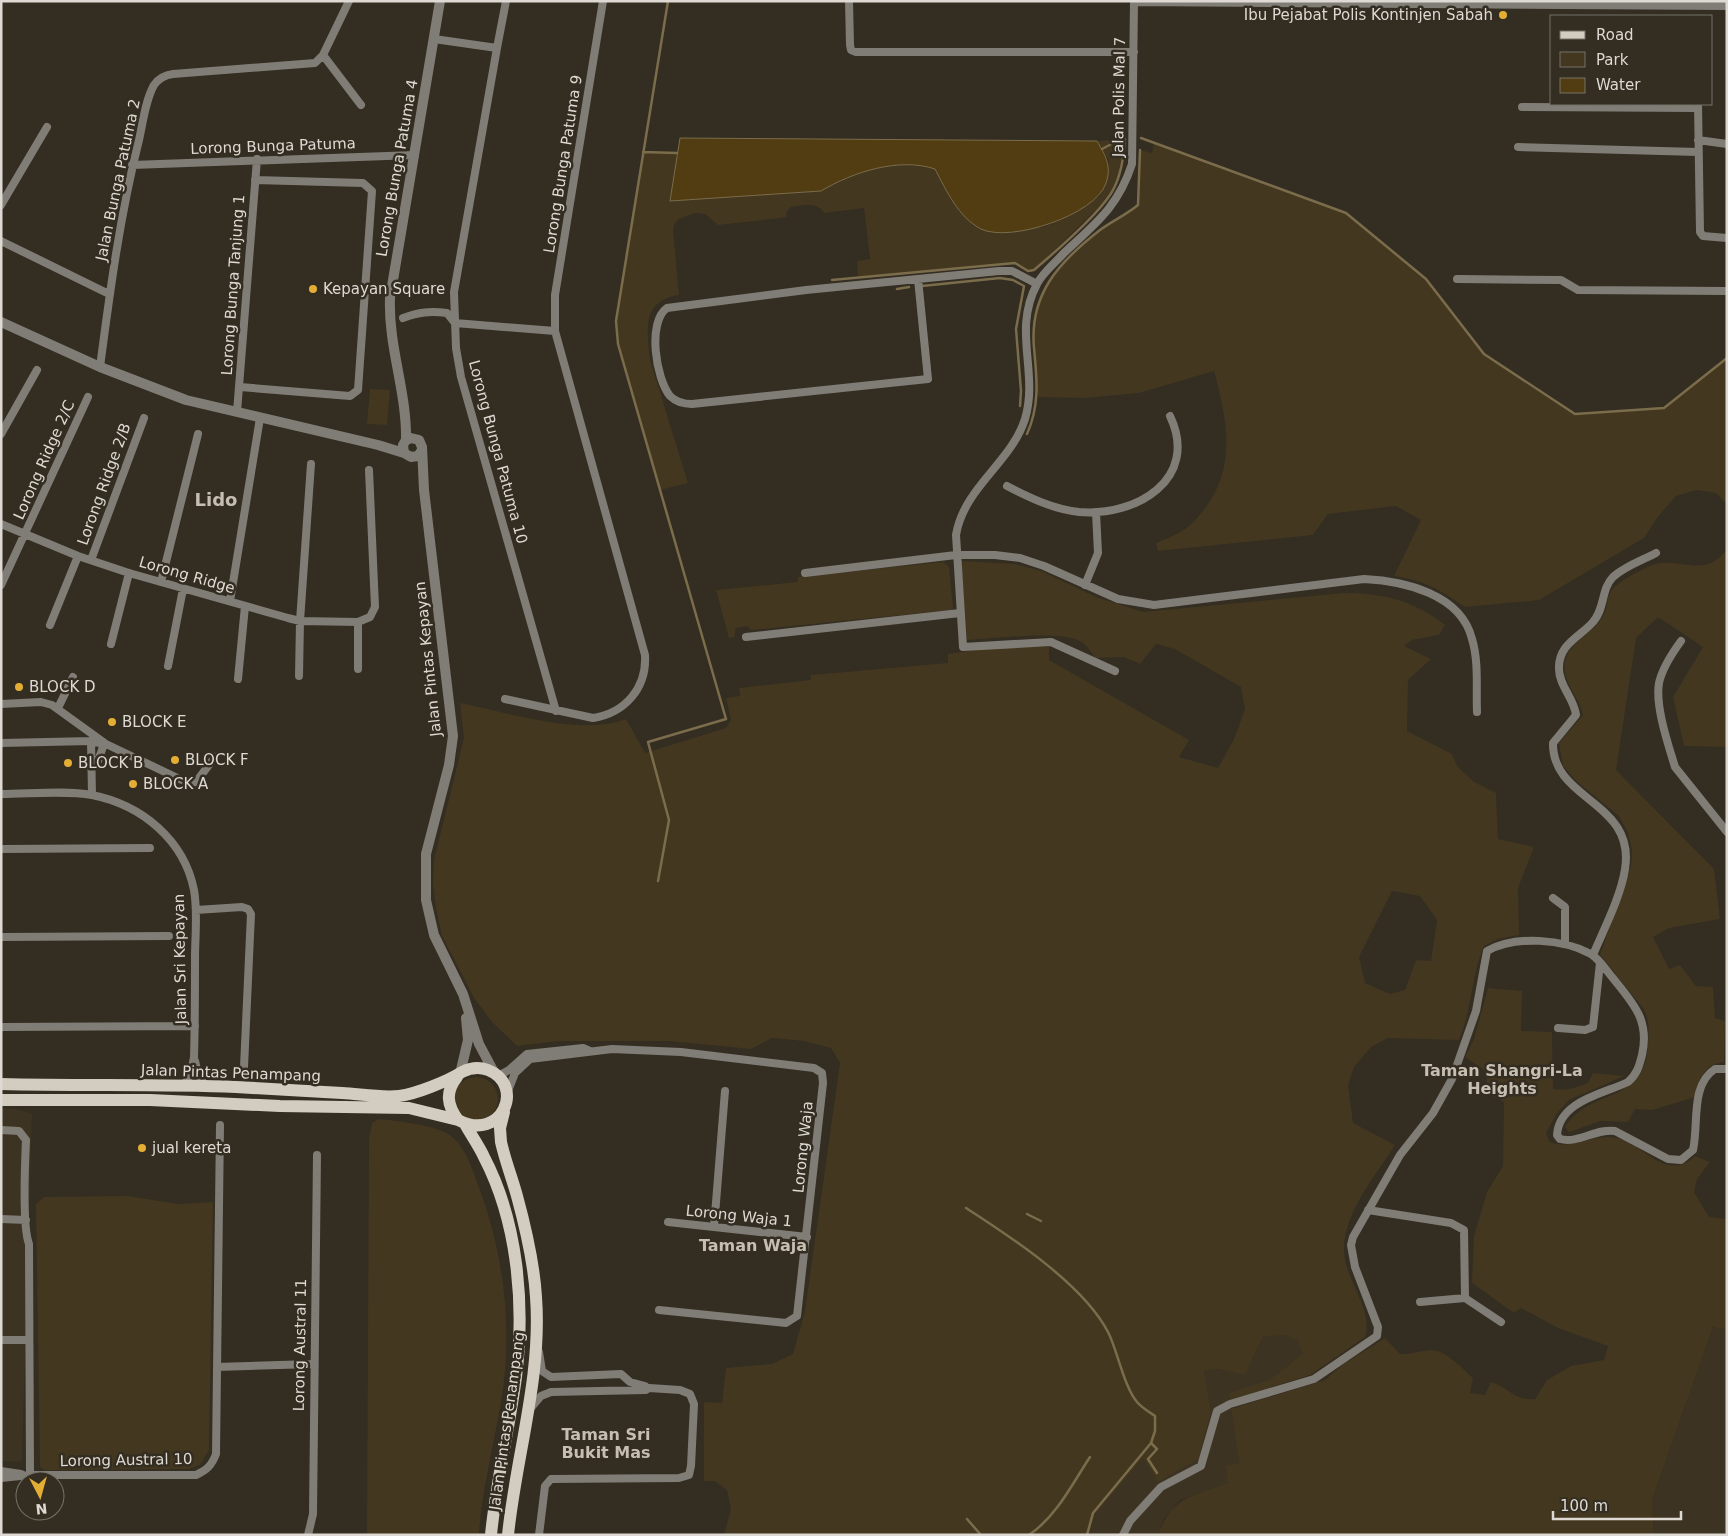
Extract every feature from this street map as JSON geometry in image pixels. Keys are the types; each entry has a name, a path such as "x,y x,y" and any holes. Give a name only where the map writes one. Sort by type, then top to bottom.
{"main road":[{"path":"478,1068 496,1075 506,1101 499,1117 489,1124 477,1127 462,1122 448,1100 450,1088 459,1075 478,1068"},
{"name":"Jalan Pintas Penampang","path":"1,1084 184,1085 400,1096 459,1075"},
{"path":"145,1086 145,1092 150,1100"},
{"name":"Jalan Pintas Penampang","path":"1,1100 150,1100 309,1107 410,1108 462,1122 485,1158 505,1212 513,1246 519,1299 516,1378 491,1535"},
{"name":"Jalan Pintas Penampang","path":"506,1101 500,1128 501,1142 524,1222 532,1259 536,1297 536,1350 508,1535"}],"street":[{"path":"349,1 323,55 361,105"},
{"name":"Lorong Bunga Patuma 4","path":"404,399 391,328 390,298 440,1"},
{"name":"Lorong Bunga Patuma 10","path":"506,1 454,292 455,322 462,377 556,711"},
{"name":"Lorong Bunga Patuma 9","path":"505,700 593,718 614,712 631,699 638,690 646,669 645,655 555,331 555,294 603,1"},
{"path":"850,1 850,45 852,50 856,52 1134,52"},
{"path":"1134,1 1727,6"},
{"name":"Jalan Polis Mal 7","path":"1115,670 1052,642 963,647 956,555 958,523 967,502 1011,445 1025,420 1030,398 1030,382 1024,334 1029,305 1037,284 1050,268 1111,208 1125,185 1132,164 1134,1"},
{"path":"1698,6 1698,15"},
{"path":"434,39 497,48"},
{"name":"Jalan Bunga Patuma 2","path":"100,367 109,294 132,165 150,95 156,83 163,76 188,72 310,65 323,55"},
{"path":"1522,107 1698,106 1700,234 1705,237 1727,238"},
{"path":"1,205 47,127"},
{"path":"1698,140 1727,144"},
{"path":"1518,147 1698,152"},
{"name":"Lorong Bunga Patuma","path":"132,165 415,154"},
{"name":"Lorong Bunga Tanjung 1","path":"237,412 257,159"},
{"path":"240,387 350,396 358,390 372,191 363,183 255,180"},
{"path":"1,241 109,294"},
{"path":"918,279 928,378 700,404 676,401 668,391 661,373 656,341 658,318 667,308 918,279 1012,271 1037,284"},
{"path":"1457,279 1561,280 1578,290 1727,291"},
{"path":"403,318 419,312 430,311 447,313 455,322 555,331"},
{"path":"1,322 100,367 186,400 378,445 406,448 418,456 421,446 414,438 406,448"},
{"path":"1,434 37,370"},
{"name":"Lorong Ridge 2/C","path":"1,585 26,535 88,397"},
{"path":"404,399 406,448"},
{"name":"Jalan Pintas Kepayan","path":"404,399 421,446 424,490 453,736 449,765 426,854 426,900 434,935 463,994 479,1044 496,1075"},
{"path":"1007,486 1061,509 1096,512 1116,509 1134,503 1158,489 1168,479 1176,466 1179,451 1177,433 1170,416"},
{"name":"Lorong Ridge 2/B","path":"91,560 144,418"},
{"path":"230,601 260,418"},
{"path":"161,582 198,434"},
{"name":"Jalan Pintas Kepayan","path":"406,448 424,490"},
{"path":"299,676 300,621 311,464"},
{"name":"Lorong Ridge","path":"1,524 78,556 183,589 300,621 358,622 370,616 375,607 369,470"},
{"path":"1085,585 1098,553 1096,512"},
{"path":"1593,955 1622,881 1625,868 1625,853 1617,825 1608,814 1572,786 1559,771 1553,743 1576,715 1575,705 1561,680 1560,659 1573,638 1593,622 1600,613 1606,589 1612,578 1656,553"},
{"path":"805,573 956,555 995,555 1020,558 1044,566 1118,599 1154,605 1364,579 1386,581 1410,586 1450,606 1467,626 1475,651 1477,712"},
{"path":"50,625 78,556"},
{"path":"111,644 129,573"},
{"path":"168,666 183,589"},
{"path":"238,679 245,606"},
{"path":"746,637 960,613"},
{"path":"358,622 358,669"},
{"path":"1681,641 1660,681 1658,697 1671,756 1675,767 1727,832"},
{"path":"58,708 73,677"},
{"path":"1,704 42,702 58,708 105,744"},
{"path":"91,741 92,795"},
{"path":"1,743 91,741 105,744 190,783 196,782 216,757"},
{"path":"91,768 98,761 105,744"},
{"name":"Jalan Sri Kepayan","path":"1,794 92,795 122,805 148,819 166,834 180,852 190,874 196,910 194,1057 191,1073 184,1085"},
{"path":"1,849 150,848"},
{"path":"1553,898 1565,907 1564,944"},
{"path":"196,910 242,907 248,909 251,914 244,1067"},
{"path":"1,937 169,936"},
{"path":"1124,1535 1130,1521 1161,1487 1201,1466 1217,1410 1230,1404 1314,1379 1377,1336 1378,1327 1355,1267 1351,1245 1368,1210 1400,1155 1433,1113 1452,1080 1476,1011 1487,951 1495,946 1519,942 1564,944 1593,955 1638,1012 1644,1035 1643,1049 1635,1076 1628,1082 1570,1108 1558,1127 1557,1135 1560,1139 1570,1140 1608,1130 1615,1131 1668,1158 1681,1160 1693,1150 1703,1080 1715,1068 1727,1069"},
{"path":"1558,1028 1585,1030 1593,1027 1600,963"},
{"name":"Jalan Pintas Kepayan","path":"459,1075 468,1040 463,994"},
{"path":"1,1026 195,1026"},
{"name":"Lorong Waja","path":"496,1075 509,1070 527,1054 583,1048 590,1051"},
{"name":"Lorong Waja","path":"506,1101 515,1073 530,1059 583,1054 590,1051 638,1049 681,1052 819,1070 822,1073 823,1083 798,1314 791,1322 786,1323 659,1310"},
{"name":"Jalan Sri Kepayan","path":"194,1057 198,1074 205,1086"},
{"path":"714,1227 725,1090"},
{"name":"Lorong Austral 10","path":"65,1476 196,1475 205,1471 212,1463 216,1454 220,1125"},
{"path":"1,1130 19,1131 25,1136 26,1144 26,1236 29,1244 30,1471"},
{"name":"Lorong Austral 11","path":"308,1535 313,1514 313,1364 317,1155"},
{"path":"1368,1210 1451,1223 1461,1227 1465,1235 1465,1298"},
{"path":"1,1219 26,1220"},
{"name":"Lorong Waja 1","path":"668,1222 807,1237"},
{"path":"1420,1302 1465,1298 1501,1322"},
{"path":"1,1340 29,1340"},
{"path":"536,1350 541,1354 542,1370 545,1374 555,1376 620,1374 630,1382 649,1388 680,1390 690,1394 693,1398 691,1466 688,1475 679,1478 552,1479 545,1486 539,1535"},
{"path":"217,1367 313,1364"},
{"path":"607,1373 607,1390"},
{"path":"555,1376 557,1391"},
{"path":"528,1412 541,1396 557,1391 646,1390 649,1388"},
{"name":"Lorong Austral 10","path":"1,1472 15,1474"},
{"name":"Lorong Austral 10","path":"1,1478 15,1477"}],"shaded area":[{"path":"1,1109 17,1109 32,1114 22,1462 1,1461"},
{"path":"1713,1327 1727,1330 1727,1535 1654,1535 1652,1500"},
{"path":"1284,1335 1298,1341 1304,1354 1269,1380 1229,1394 1239,1463 1228,1483 1180,1500 1163,1520 1158,1535 1089,1535 1095,1514 1143,1457 1211,1410 1204,1371 1217,1369 1245,1375 1263,1337"}],"green space":[{"path":"1125,139 1120,172 1105,201 1034,270 1028,271 1015,263 858,278 857,261 870,259 864,208 824,213 821,209 809,205 791,207 786,212 787,217 718,225 705,214 695,213 679,219 673,229 679,295 658,303 652,310 649,318 648,338 650,360 688,483 660,490 618,344 616,321 643,152 677,153 671,201 821,191 861,172 891,166 921,166 935,169 951,200 991,232 1044,227 1071,215 1100,196 1109,161 1097,141"},
{"path":"1154,142 1346,213 1426,279 1484,354 1575,414 1664,408 1727,358 1727,504 1716,493 1697,490 1676,496 1657,518 1644,538 1539,600 1465,607 1431,587 1414,580 1394,576 1421,520 1396,506 1328,514 1313,535 1158,551 1156,543 1184,530 1202,513 1218,485 1223,470 1226,454 1225,421 1214,371 1139,393 1084,398 1038,397 1033,329 1042,292 1061,267 1100,230 1138,205 1140,150 1152,153"},
{"path":"370,389 390,390 387,425 367,424"},
{"path":"1727,549 1727,747 1684,746 1673,697 1703,647 1658,617 1636,638 1616,770 1714,869 1720,919 1669,928 1653,937 1669,969 1680,965 1696,986 1713,987 1715,1018 1725,1021 1724,1062 1717,1063 1707,1069 1700,1079 1695,1097 1652,1110 1635,1109 1628,1122 1601,1121 1569,1132 1565,1127 1576,1114 1627,1087 1637,1078 1644,1065 1649,1031 1647,1017 1643,1008 1600,955 1631,866 1632,850 1628,833 1619,816 1576,781 1563,766 1559,743 1583,715 1566,677 1564,666 1566,657 1576,643 1597,624 1606,610 1609,594 1614,587 1626,578 1660,563 1704,565 1711,563 1719,558"},
{"path":"961,561 1015,564 1041,571 1096,597 1143,612 1344,593 1371,594 1397,600 1421,609 1445,625 1439,635 1412,640 1404,646 1431,659 1408,680 1407,731 1452,754 1457,766 1474,782 1496,793 1498,839 1534,847 1518,888 1519,935 1498,939 1484,946 1476,969 1467,1017 1459,1040 1388,1038 1371,1047 1354,1067 1348,1085 1353,1123 1395,1145 1363,1194 1346,1234 1345,1259 1365,1315 1367,1326 1365,1337 1310,1375 1230,1400 1229,1393 1269,1380 1303,1354 1298,1341 1284,1335 1263,1337 1245,1375 1217,1369 1204,1371 1211,1410 1198,1459 1158,1482 1143,1458 1095,1514 1089,1535 724,1535 731,1509 727,1490 715,1481 704,1481 704,1402 722,1403 726,1368 772,1364 793,1354 805,1311 840,1063 831,1048 804,1041 772,1038 751,1049 669,1041 557,1041 517,1046 492,1022 474,998 442,936 436,908 433,883 434,860 464,738 460,703 521,717 565,724 607,724 626,719 645,753 726,728 731,720 726,698 740,696 739,688 811,680 811,675 948,663 948,654 1024,646 1049,647 1049,660 1189,740 1179,757 1218,768 1235,737 1245,709 1241,687 1175,649 1156,644 1140,664 1124,657 1095,658 1083,643 1060,636 967,640","holes":["1392,891 1420,896 1437,920 1431,961 1416,960 1405,990 1390,994 1365,983 1359,957"]},
{"path":"943,562 949,567 953,608 951,610 751,630 747,626 736,628 734,637 729,638 716,590 798,582 798,577"},
{"path":"1488,988 1522,991 1521,1031 1552,1032 1553,1089 1575,1088 1584,1085 1588,1083 1593,1073 1624,1076 1569,1100 1557,1113 1546,1133 1550,1142 1565,1145 1608,1137 1620,1139 1662,1163 1673,1166 1684,1164 1695,1156 1710,1162 1697,1179 1694,1192 1709,1217 1727,1219 1727,1330 1713,1327 1652,1500 1654,1535 1158,1535 1170,1512 1185,1499 1228,1483 1226,1466 1239,1463 1231,1409 1325,1380 1342,1365 1385,1338 1400,1354 1431,1350 1442,1353 1473,1378 1470,1393 1485,1395 1491,1382 1522,1398 1535,1399 1547,1380 1571,1366 1604,1360 1608,1346 1558,1328 1521,1308 1514,1313 1472,1283 1474,1236 1487,1192 1503,1166 1504,1102 1487,1093 1487,1072 1465,1057 1474,1039"},
{"path":"472,1077 480,1077 492,1083 498,1099 492,1115 480,1121 472,1121 460,1115 454,1103 454,1095 460,1083"},
{"path":"378,1119 416,1124 436,1129 445,1132 457,1141 466,1154 473,1170 495,1240 504,1290 506,1364 483,1498 479,1535 367,1535 369,1139 372,1123"},
{"path":"128,1196 178,1204 213,1202 209,1450 200,1465 189,1469 45,1470 40,1467 36,1204 44,1197"}],"water":[{"path":"680,138 1097,141 1105,156 1108,166 1108,177 1099,195 1086,206 1070,215 1031,229 994,232 981,229 966,218 959,210 935,169 921,166 906,165 876,168 847,178 821,191 670,201"}],"waterway":[{"path":"658,881 669,820 648,742 726,719 618,344 616,321 668,1"},
{"path":"1141,138 1346,213 1426,279 1484,354 1575,414 1664,408 1727,358"},
{"path":"832,280 1015,263 1028,271 1034,270 1090,219 1109,197 1119,176 1125,139 1102,149"},
{"path":"1027,434 1036,402 1037,381 1034,329 1036,311 1042,295 1060,267 1072,254 1100,230 1138,205 1140,150"},
{"path":"643,152 677,153"},
{"path":"922,286 1000,278 1013,280 1024,286 1016,329 1021,391 1020,406"},
{"path":"897,289 909,287"},
{"path":"966,1208 1024,1247 1082,1296 1097,1314 1108,1332 1132,1395 1141,1406 1155,1416 1155,1431 1151,1443 1093,1513 1087,1535"},
{"path":"1027,1214 1041,1221"},
{"path":"1151,1443 1157,1449 1148,1459 1157,1473"},
{"path":"1029,1535 1048,1519 1056,1509 1090,1457"},
{"path":"967,1519 981,1535"}],"place":[{"name":"Ibu Pejabat Polis Kontinjen Sabah","path":"1503,15"},
{"name":"Kepayan Square","path":"313,289"},
{"name":"BLOCK D","path":"19,687"},
{"name":"BLOCK E","path":"112,722"},
{"name":"BLOCK F","path":"175,760"},
{"name":"BLOCK B","path":"68,763"},
{"name":"BLOCK A","path":"133,784"},
{"name":"jual kereta","path":"142,1148"}],"district":[{"name":"Lido","path":"216,500"},
{"name":"Taman Shangri-La Heights","path":"1502,1079"},
{"name":"Taman Waja","path":"753,1245"},
{"name":"Taman Sri Bukit Mas","path":"606,1443"}]}
